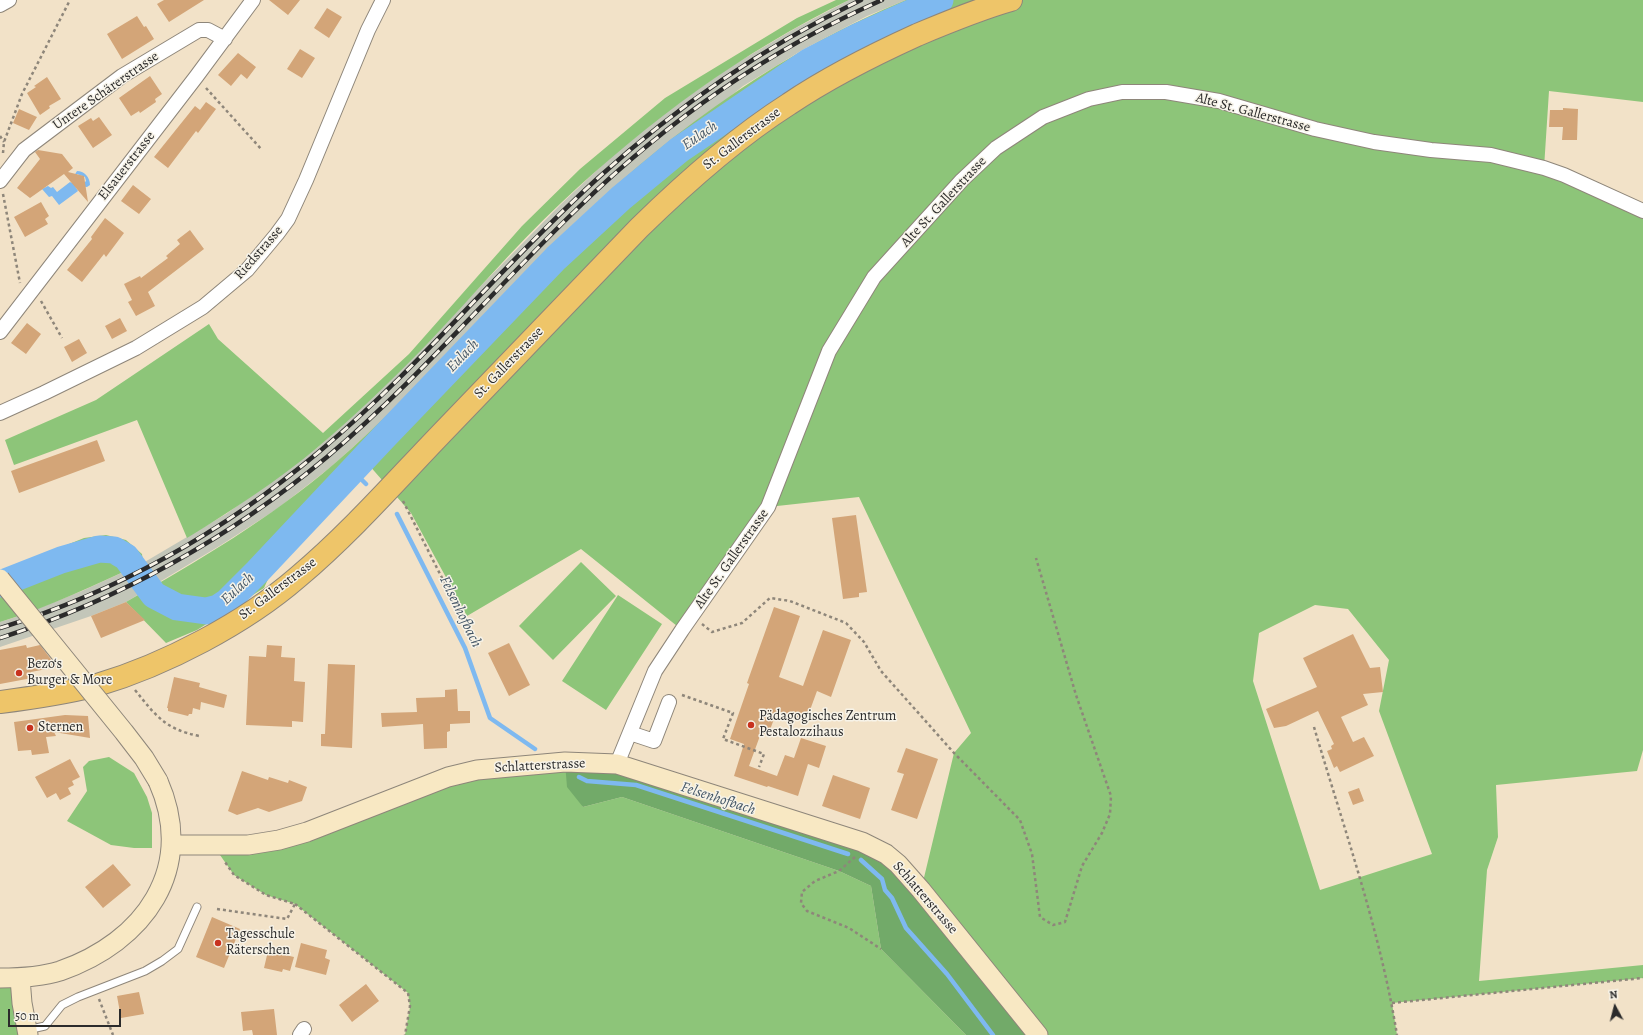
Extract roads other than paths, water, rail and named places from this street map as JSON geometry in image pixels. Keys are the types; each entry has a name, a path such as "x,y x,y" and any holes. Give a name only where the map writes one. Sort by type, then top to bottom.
{"main road":[{"name":"St. Gallerstrasse","path":"0,702 64,692 96,685 128,675 190,647 230,625 266,602 297,578 324,554 674,193 727,150 789,104 863,61 942,24 1011,0"}],"street":[{"path":"0,5 9,0"},
{"name":"Elsauerstrasse","path":"0,332 225,39 253,0"},
{"name":"Riedstrasse","path":"0,413 136,348 203,307 247,270 278,234 288,219 306,180 368,30 383,0"},
{"name":"Untere Schärerstrasse","path":"0,180 24,150 122,76 199,30 208,30 225,39"},
{"name":"Alte St. Gallerstrasse","path":"618,764 655,671 768,507 829,351 874,277 962,180 996,148 1043,117 1089,99 1122,92 1166,92 1219,101 1315,129 1374,142 1431,150 1491,155 1544,168 1564,175 1643,211"},
{"path":"0,580 144,758 158,781 169,812 172,845 169,863 162,886 149,910 127,934 108,948 86,960 59,971 40,976 0,978"},
{"path":"630,733 654,741 669,702"},
{"name":"Schlatterstrasse","path":"172,845 248,845 279,840 307,832 448,777 477,770 565,762 618,764 862,842 886,854 898,864 921,890 1038,1035"},
{"path":"20,978 22,1004 28,1033"}],"lane":[{"path":"28,1033 45,1026 62,1005 78,997 145,971 162,961 178,949 197,907"}],"water":[{"path":"77,171 82,172 88,177 90,185 87,187 75,186 78,191 59,205 52,196 49,197 42,189 48,186 51,188 53,187 57,192 70,182 74,182 74,176","holes":["77,174 85,177 86,181 83,184 75,179"]}],"waterway":[{"name":"Eulach","path":"0,584 61,560 99,549 114,550 126,557 154,595 177,607 206,611 218,608 227,602 257,572 556,258 621,198 679,150 810,61 859,36 940,0"},
{"name":"Felsenhofbach","path":"353,471 366,484"},
{"name":"Felsenhofbach","path":"397,514 465,648 490,718 535,749"},
{"name":"Felsenhofbach","path":"579,777 587,781 636,785 848,854"},
{"name":"Felsenhofbach","path":"861,860 882,879 885,890 892,898 906,928 947,974 993,1035"}],"railway":[{"path":"0,628 86,596 128,577 169,556 247,507 284,480 357,419 427,351 563,211 598,178 659,126 723,79 756,58 825,18 861,0"},
{"path":"0,638 44,623 88,605 130,585 172,563 252,514 327,457 360,428 424,366 578,208 647,146 721,90 759,65 840,20 882,0"}],"place":[{"name":"Bezo‘s Burger & More","path":"19,673"},
{"name":"Pädagogisches Zentrum Pestalozzihaus","path":"751,725"},
{"name":"Sternen","path":"30,728"},
{"name":"Tagesschule Räterschen","path":"218,943"}]}
